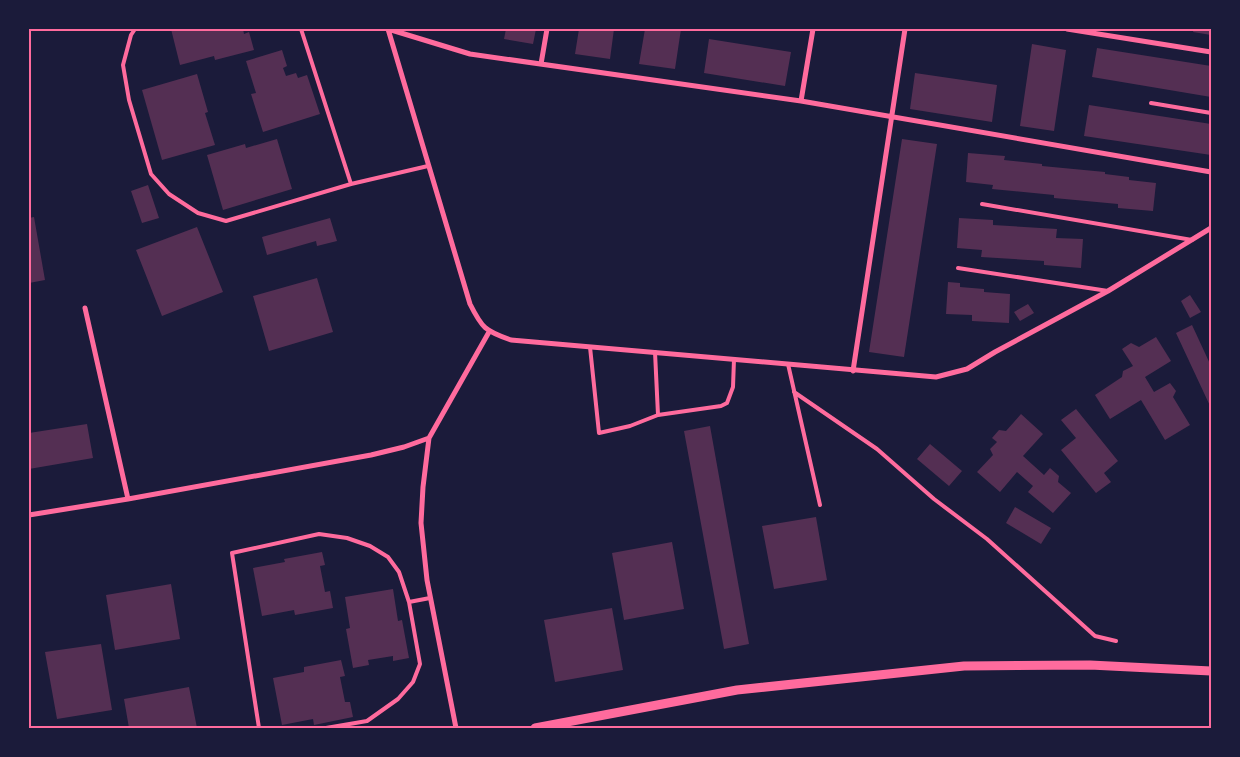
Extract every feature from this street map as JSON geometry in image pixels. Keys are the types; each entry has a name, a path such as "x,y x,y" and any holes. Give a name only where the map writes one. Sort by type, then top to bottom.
{"street":[{"path":"388,29 470,54 801,101 1211,172"},
{"path":"388,29 470,304 478,320 489,332 511,340 936,377 967,369 1108,291 1211,228"},
{"path":"542,64 547,29"},
{"path":"801,101 813,29"},
{"path":"853,371 905,29"},
{"path":"1067,29 1211,52"},
{"path":"85,308 128,499"},
{"path":"456,728 430,598 421,523 423,487 429,438 489,332"},
{"path":"29,515 372,455 429,438"},
{"path":"536,728 737,690 964,666 1090,665 1211,671"}],"lane":[{"path":"135,29 131,35 123,65 129,100 151,174 170,194 198,213 226,221 351,184 428,166"},
{"path":"302,29 351,184"},
{"path":"1151,103 1211,113"},
{"path":"982,204 1192,240"},
{"path":"958,268 1108,291"},
{"path":"590,347 599,433 630,426 658,415 721,406 726,403 734,387 734,359"},
{"path":"655,352 658,415"},
{"path":"788,364 820,505"},
{"path":"794,392 877,450 934,499 987,539 1095,636 1116,641"},
{"path":"259,728 232,553 319,534 347,538 370,546 388,557 400,572 409,602 420,664 413,682 398,699 367,721 326,728"},
{"path":"409,602 430,598"}],"building":[{"path":"171,29 243,29 244,34 249,32 254,50 215,60 214,56 180,65"},
{"path":"506,29 536,29 533,44 504,39"},
{"path":"579,29 614,29 610,59 575,54"},
{"path":"645,29 681,29 675,69 639,64"},
{"path":"1194,29 1211,29 1211,35 1193,32"},
{"path":"709,39 791,52 785,86 704,73"},
{"path":"1032,44 1066,50 1054,131 1020,126"},
{"path":"1097,48 1211,66 1211,97 1092,77"},
{"path":"282,50 287,66 283,68 286,76 296,73 298,78 307,75 320,114 263,132 251,94 256,93 246,61"},
{"path":"915,73 997,85 992,122 910,109"},
{"path":"197,74 208,112 205,113 215,145 162,160 142,90"},
{"path":"1089,105 1211,124 1211,155 1084,136"},
{"path":"277,139 292,189 223,210 207,155 245,144 246,148"},
{"path":"902,139 937,144 904,357 869,352"},
{"path":"968,153 1005,156 1004,160 1105,172 1105,174 1129,177 1129,180 1156,183 1153,211 1118,208 1118,204 1054,198 1054,195 992,189 993,185 966,182"},
{"path":"148,185 159,218 142,223 131,191"},
{"path":"34,217 45,280 29,283 29,218"},
{"path":"330,218 337,241 317,246 316,241 267,255 262,237"},
{"path":"959,218 993,220 993,225 1057,229 1056,238 1083,239 1081,268 1044,265 1044,261 981,257 982,250 957,248"},
{"path":"197,227 223,292 162,316 136,250"},
{"path":"317,278 333,332 269,351 253,296"},
{"path":"948,282 960,283 960,287 984,289 984,292 1010,294 1009,323 972,321 972,315 946,314"},
{"path":"1190,295 1201,312 1190,318 1181,301"},
{"path":"1028,304 1034,313 1020,321 1014,312"},
{"path":"1192,325 1211,366 1211,408 1176,333"},
{"path":"1156,337 1171,361 1145,377 1154,392 1170,383 1176,391 1173,397 1190,425 1165,440 1141,400 1110,419 1095,395 1122,377 1123,371 1133,366 1122,349 1131,343 1139,347"},
{"path":"1076,409 1118,461 1104,473 1111,482 1096,493 1061,450 1076,438 1061,420"},
{"path":"1021,414 1043,434 1023,456 1044,475 1050,468 1059,476 1058,482 1071,493 1053,513 1028,492 1033,486 1017,472 1000,492 977,472 993,455 990,449 997,442 992,438 999,430 1006,431"},
{"path":"87,424 93,458 29,469 29,433"},
{"path":"710,426 749,644 724,649 684,431"},
{"path":"930,444 962,471 949,486 917,459"},
{"path":"1015,507 1051,528 1041,544 1006,523"},
{"path":"816,517 827,580 774,589 762,526"},
{"path":"672,542 684,609 624,620 612,553"},
{"path":"322,552 325,565 320,566 325,592 330,591 333,608 295,615 294,610 262,616 253,568 285,562 284,559"},
{"path":"171,584 180,639 115,650 106,595"},
{"path":"393,589 398,621 402,620 409,658 393,661 393,656 368,660 369,665 353,668 346,629 350,628 345,597"},
{"path":"612,608 623,670 555,682 544,620"},
{"path":"101,644 112,710 57,719 45,652"},
{"path":"341,660 345,676 340,677 345,702 350,702 353,717 314,725 313,719 282,725 273,678 304,672 304,667"},
{"path":"189,687 197,728 129,728 124,699"}]}
